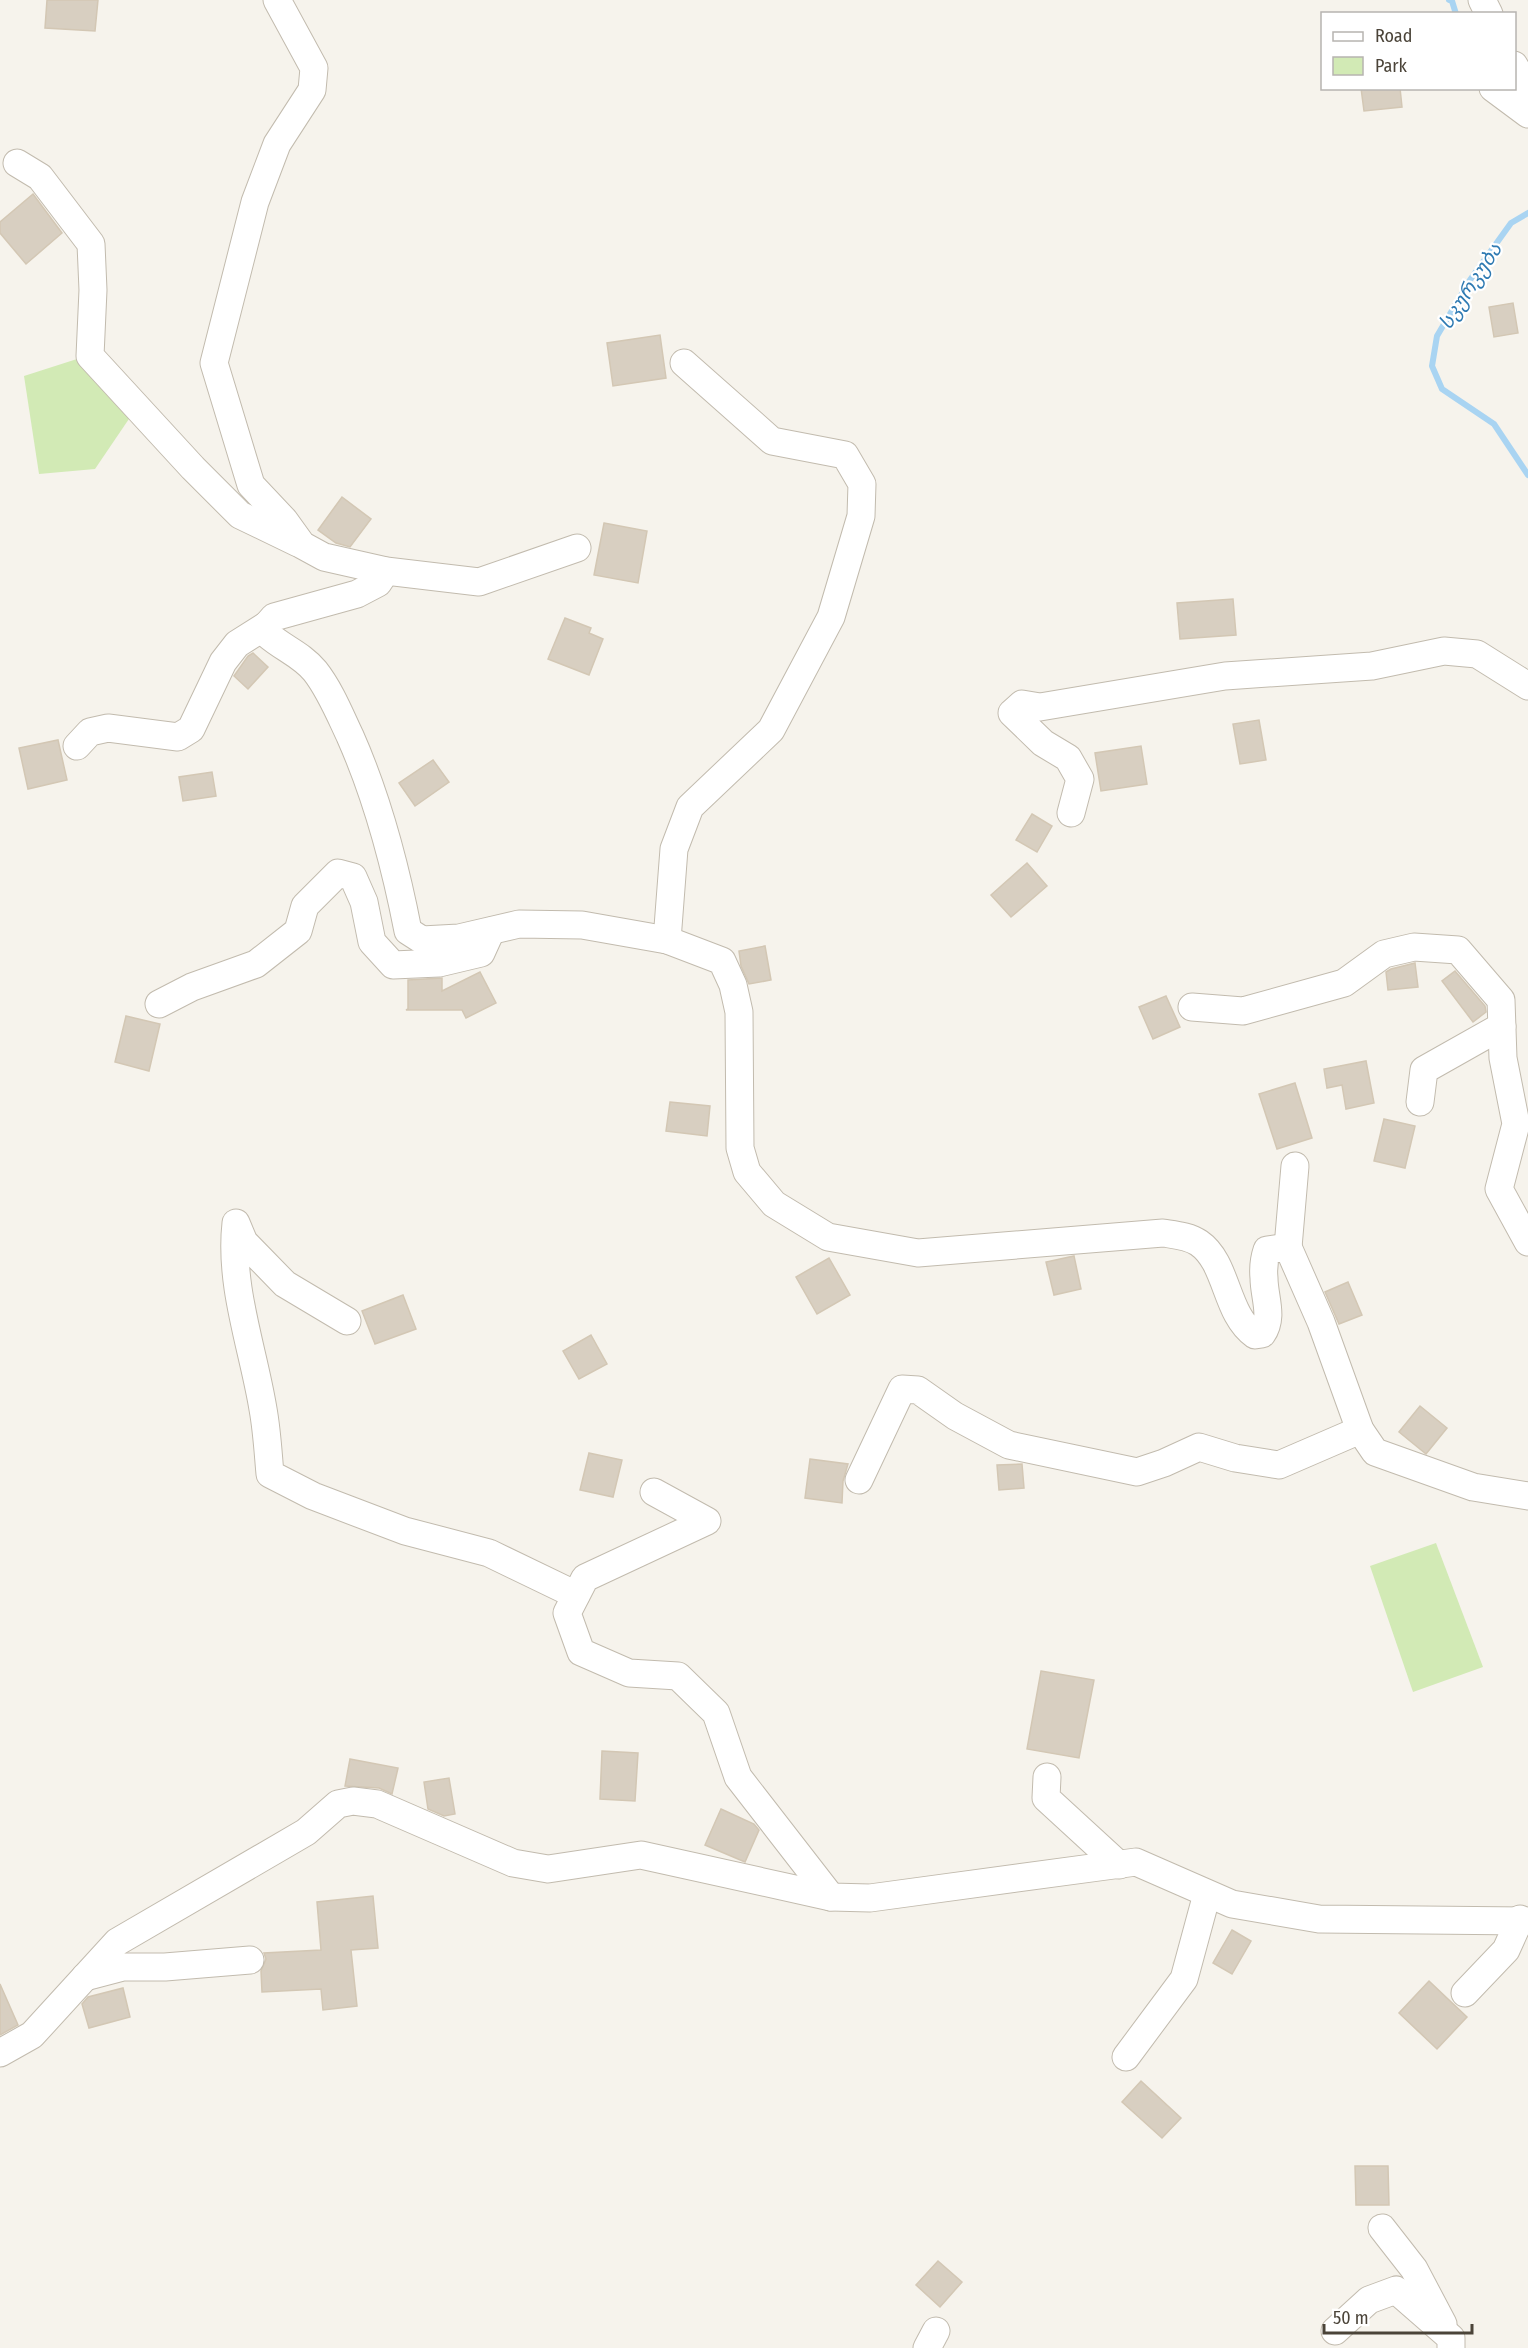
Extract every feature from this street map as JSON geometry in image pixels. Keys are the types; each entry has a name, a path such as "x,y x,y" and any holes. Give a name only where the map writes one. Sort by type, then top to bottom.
{"street":[{"path":"278,0 314,68 312,90 277,144 255,202 214,363 251,485 284,520 302,545"},
{"path":"1496,90 1528,114"},
{"path":"18,164 40,177 91,244 93,290 90,356 193,468 240,515 324,557 386,571 479,582 577,548"},
{"path":"667,940 674,849 690,807 771,730 826,626 848,565 858,526 862,483 845,454 772,441 684,363"},
{"path":"77,746 90,732 108,728 178,737 191,729 223,662 237,644 267,625 274,617 357,594 378,583 386,571"},
{"path":"267,625 268,635 296,653 315,671 340,713 371,786 387,839 408,931 422,940 459,938 519,924 582,925 667,940 722,961 733,986 739,1012 740,1148 747,1172 774,1204 828,1237 918,1253 1163,1233 1186,1237 1201,1244 1215,1264 1245,1328 1255,1335 1262,1334 1268,1326 1263,1280 1267,1250 1288,1247"},
{"path":"1071,813 1080,778 1068,758 1043,743 1012,713 1022,704 1040,707 1225,676 1372,666 1444,651 1477,654 1528,686"},
{"path":"159,1004 192,987 256,964 298,931 305,906 338,873 353,877 364,902 372,942 393,964 439,963 482,953 491,931"},
{"path":"1192,1007 1244,1011 1344,983 1384,954 1414,947 1458,950 1501,1000 1503,1058 1516,1124 1499,1189 1528,1242"},
{"path":"1420,1102 1424,1070 1502,1026"},
{"path":"1295,1166 1288,1247 1321,1322 1360,1430 1376,1452 1473,1487 1528,1496"},
{"path":"346,1321 285,1284 244,1242 236,1223 234,1243 244,1324 263,1410 270,1474 313,1496 405,1531 489,1553 576,1595"},
{"path":"858,1480 902,1389 918,1390 955,1416 1009,1445 1137,1472 1199,1447 1235,1458 1279,1465 1360,1430"},
{"path":"654,1492 707,1521 585,1578 567,1613 581,1652 629,1673 678,1676 716,1713 738,1777 831,1897"},
{"path":"1047,1777 1046,1798 1119,1864"},
{"path":"0,2053 32,2035 117,1942 306,1832 338,1804 353,1801 377,1804 513,1863 548,1869 641,1855 831,1897 870,1898 1136,1862 1232,1904 1318,1919 1524,1920"},
{"path":"1126,2057 1184,1979 1207,1894"},
{"path":"1465,1994 1506,1950 1524,1920"},
{"path":"85,1977 123,1967 165,1967 250,1960"},
{"path":"1382,2228 1414,2269 1451,2343"},
{"path":"1335,2331 1369,2300 1396,2290 1451,2343"}],"green space":[{"path":"77,359 135,410 95,469 39,474 24,376"},
{"path":"1436,1543 1483,1667 1413,1692 1370,1566"}],"building":[{"path":"47,0 98,0 95,31 45,28"},
{"path":"1361,90 1400,90 1402,107 1364,111"},
{"path":"33,194 62,233 26,264 0,233 0,222"},
{"path":"1513,303 1518,333 1494,337 1489,307"},
{"path":"660,335 666,378 613,386 607,343"},
{"path":"342,497 371,519 350,547 336,543 318,530"},
{"path":"604,523 647,531 638,583 594,575"},
{"path":"1233,599 1236,635 1180,639 1177,603"},
{"path":"565,618 591,628 589,633 603,639 589,675 548,659"},
{"path":"253,653 268,667 248,689 234,676 248,656"},
{"path":"1259,720 1266,760 1240,764 1233,724"},
{"path":"58,740 67,780 28,789 19,748"},
{"path":"1141,746 1147,784 1101,791 1095,753"},
{"path":"433,760 449,782 415,806 399,783"},
{"path":"212,772 216,796 183,801 179,777"},
{"path":"1032,814 1052,826 1037,852 1016,840"},
{"path":"1027,863 1047,886 1011,917 991,895"},
{"path":"765,946 771,980 749,984 741,966 739,951"},
{"path":"1415,963 1418,987 1388,990 1386,972"},
{"path":"1455,971 1485,1006 1486,1012 1473,1022 1442,981"},
{"path":"480,972 496,1003 466,1018 462,1010 406,1010 408,1009 408,980 442,978 442,991"},
{"path":"1166,996 1180,1027 1153,1039 1139,1007"},
{"path":"126,1016 160,1024 149,1071 115,1062"},
{"path":"1366,1061 1374,1103 1346,1109 1342,1085 1327,1088 1324,1069"},
{"path":"1295,1083 1312,1138 1277,1149 1259,1094"},
{"path":"670,1102 710,1106 707,1136 666,1131"},
{"path":"1384,1119 1415,1126 1405,1168 1374,1161"},
{"path":"1074,1256 1081,1289 1054,1295 1046,1262"},
{"path":"829,1258 850,1295 817,1314 796,1277"},
{"path":"1348,1282 1362,1315 1339,1324 1325,1292"},
{"path":"403,1295 416,1329 375,1344 362,1311"},
{"path":"591,1335 607,1364 579,1379 563,1351"},
{"path":"1420,1406 1447,1428 1426,1454 1399,1432"},
{"path":"589,1453 622,1460 613,1497 580,1490"},
{"path":"810,1459 848,1464 843,1481 842,1503 805,1498"},
{"path":"1022,1464 1024,1488 999,1490 997,1465"},
{"path":"1041,1671 1094,1680 1079,1758 1027,1749"},
{"path":"602,1751 638,1753 635,1801 600,1799"},
{"path":"350,1759 398,1768 392,1794 379,1788 345,1786"},
{"path":"449,1778 455,1814 444,1816 428,1809 424,1782"},
{"path":"721,1809 754,1824 759,1830 745,1862 705,1845"},
{"path":"373,1896 378,1948 351,1950 357,2006 323,2010 321,1989 262,1992 261,1971 266,1959 264,1953 321,1950 317,1902"},
{"path":"1232,1930 1251,1941 1232,1974 1213,1963"},
{"path":"1429,1981 1467,2017 1437,2049 1399,2013"},
{"path":"0,1984 18,2025 0,2035"},
{"path":"123,1988 130,2017 89,2028 82,2004 88,1997"},
{"path":"1141,2081 1181,2118 1162,2138 1122,2102"},
{"path":"1355,2166 1388,2166 1389,2205 1356,2205"},
{"path":"938,2261 962,2282 940,2307 916,2285"}],"waterway":[{"name":"სკურკუბა","path":"1449,0 1452,1 1455,12"},
{"name":"სკურკუბა","path":"1528,213 1511,223 1470,280 1437,336 1432,366 1442,389 1494,424 1528,475"}]}
